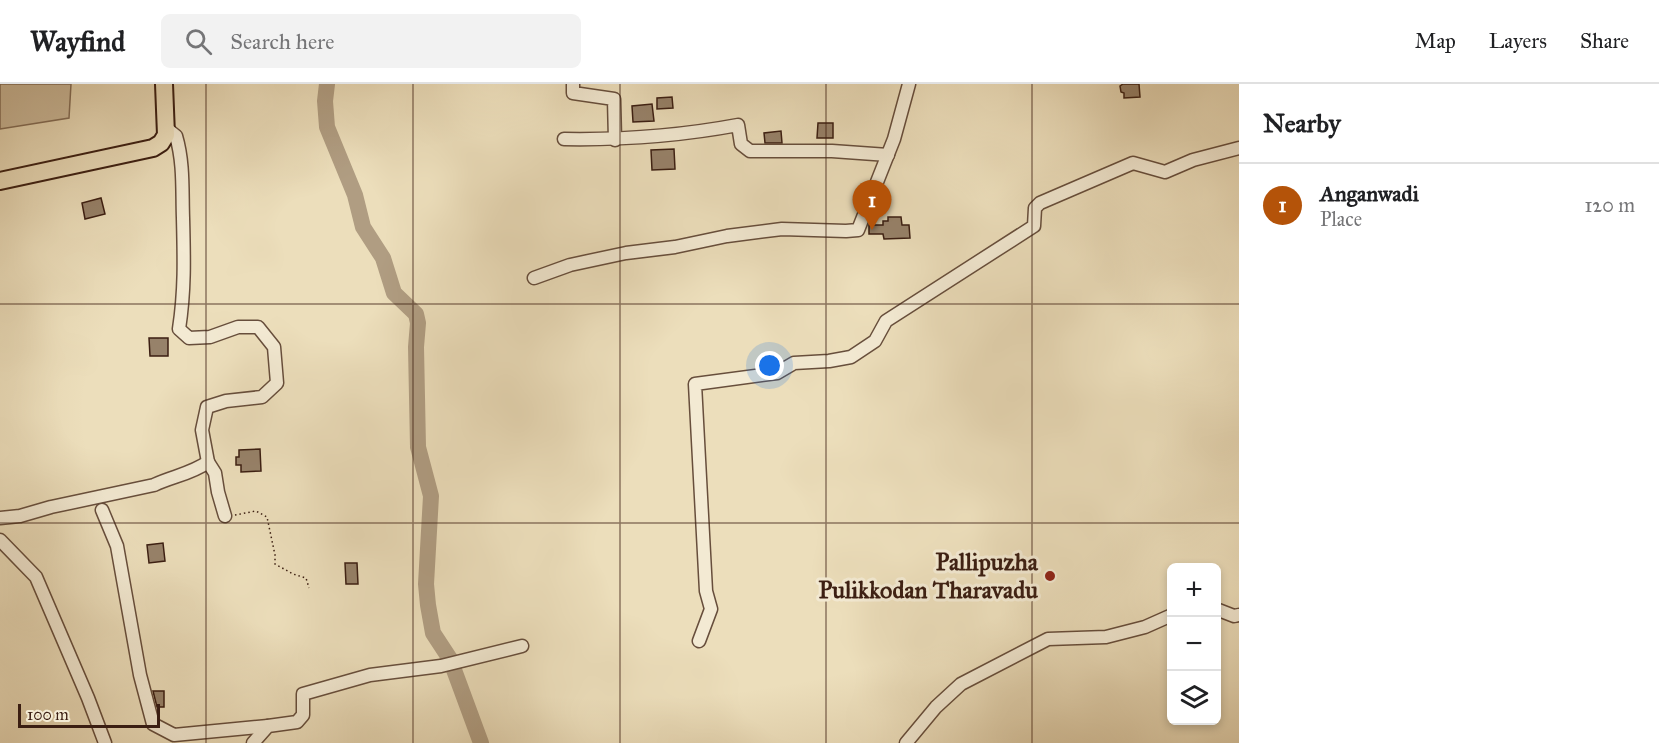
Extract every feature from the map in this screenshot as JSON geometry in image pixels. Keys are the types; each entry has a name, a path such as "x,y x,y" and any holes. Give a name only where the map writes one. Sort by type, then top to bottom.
{"main road":[{"path":"0,181 153,148 161,143 166,135 164,84"}],"street":[{"path":"573,84 573,93 614,99 615,140"},
{"path":"534,278 570,265 727,236 782,229 858,230 894,139 909,84"},
{"path":"564,139 615,140 688,134 738,125 741,144 750,151 832,151 888,155"},
{"path":"166,128 176,136 182,169 186,257 184,300 179,329 189,338 210,337 238,327 258,327 274,347 277,383 262,397 226,401 207,407 202,430 208,462 215,473 225,516"},
{"path":"699,641 711,609 706,591 695,384 777,373 794,363 851,357 875,341 886,321 1034,226 1035,208 1040,203 1133,162 1165,172 1193,159 1239,148"},
{"path":"0,518 20,516 154,485 195,471 208,462"},
{"path":"102,510 117,546 140,675 153,724 174,735 297,722 303,715 303,694 370,675 441,666 522,646"},
{"path":"0,540 36,577 105,743"},
{"path":"1221,611 1234,616 1239,615"},
{"path":"906,743 936,707 961,684 1048,639 1106,638 1145,627 1168,617"},
{"path":"253,743 268,726"}],"path":[{"path":"225,516 256,511 267,517 275,564 306,578 309,588"}],"shaded area":[{"path":"0,84 71,84 69,118 0,129"}],"building":[{"path":"1139,84 1140,97 1124,98 1120,86"},
{"path":"672,97 673,108 657,109 657,98"},
{"path":"652,104 654,121 633,122 632,106"},
{"path":"818,123 833,123 833,138 817,138"},
{"path":"781,131 782,143 765,143 764,133"},
{"path":"674,149 675,169 652,170 651,150"},
{"path":"101,198 105,214 85,219 82,203"},
{"path":"888,217 901,217 902,225 909,225 910,238 884,239 883,234 869,234 869,225 883,225 883,221 888,221"},
{"path":"149,338 168,338 168,356 150,356"},
{"path":"260,449 261,471 241,472 241,465 236,465 239,450"},
{"path":"163,543 165,561 149,563 147,545"},
{"path":"345,563 357,563 358,584 346,584"},
{"path":"153,691 164,691 164,707 157,707"}],"waterway":[{"path":"327,84 325,101 327,127 355,195 363,227 383,258 394,293 416,314 418,323 416,347 418,447 431,496 426,584 428,605 433,633 450,659 481,743"}],"place":[{"name":"Anganwadi","path":"872,230"},
{"name":"Pallipuzha Pulikkodan Tharavadu","path":"1050,576"}]}
